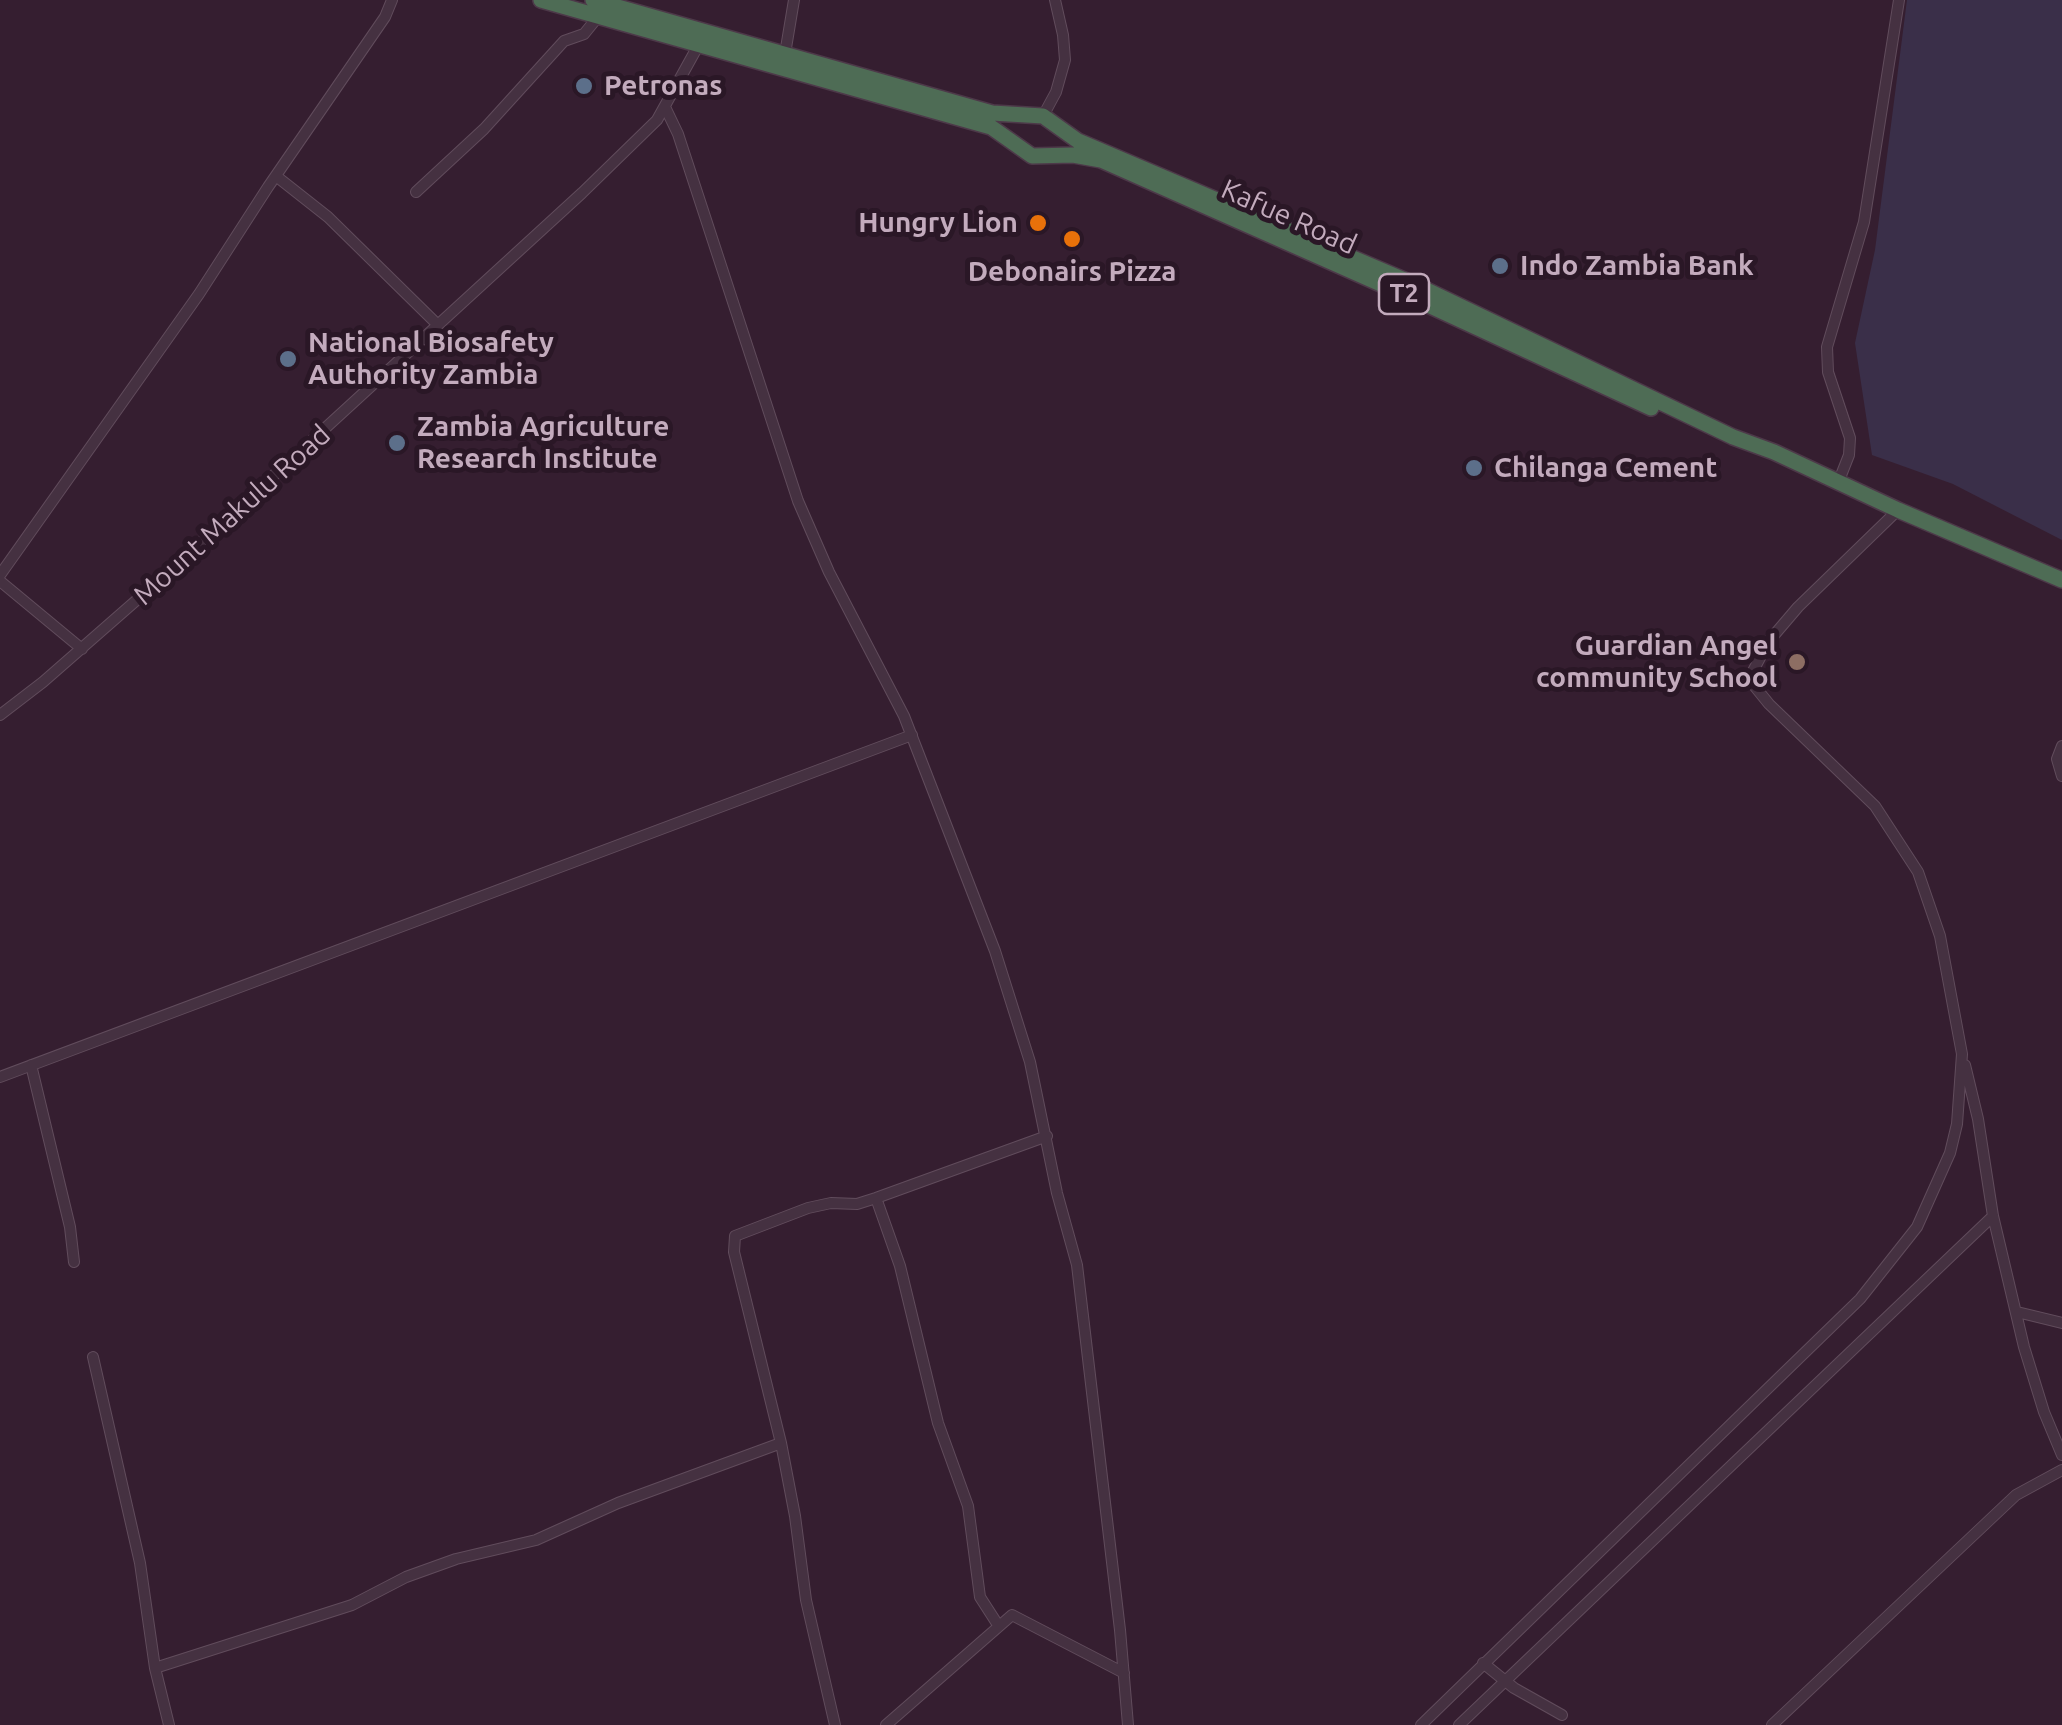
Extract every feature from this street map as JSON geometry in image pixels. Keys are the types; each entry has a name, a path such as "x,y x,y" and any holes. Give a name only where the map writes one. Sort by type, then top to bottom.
{"highway":[{"path":"541,0 991,127 1025,154 1040,155 1054,140 1042,119 1016,126 1015,144"},
{"name":"Kafue Road","path":"593,0 992,113 1042,119 1078,141 1416,284 1733,437 2062,580"},
{"name":"Kafue Road","path":"1040,155 1101,160 1720,439 1733,437"}],"street":[{"path":"82,649 0,578 167,342 385,17 392,0"},
{"path":"785,54 794,0"},
{"path":"1042,119 1056,92 1064,60 1064,35 1054,0"},
{"path":"1838,482 1849,455 1850,438 1828,372 1826,346 1864,222 1899,0"},
{"path":"416,192 484,129 564,40 584,34 597,18"},
{"name":"Mount Makulu Road","path":"0,715 82,649 322,434 582,193 666,109 698,46"},
{"path":"666,109 678,134 798,501 829,572 891,687 912,735 1006,982 1030,1062 1056,1193 1077,1266 1128,1725"},
{"path":"276,176 328,217 438,324"},
{"path":"1898,510 1798,606 1768,641 1753,671 1752,683 1875,806 1918,872 1940,936 1978,1119 1993,1216 2031,1374 2062,1454"},
{"path":"0,1076 912,735"},
{"path":"2062,746 2057,759 2062,776"},
{"path":"1421,1725 1860,1299 1890,1264 1916,1226 1950,1153 1957,1124 1962,1054"},
{"path":"31,1065 70,1227 74,1262"},
{"path":"1957,1124 1966,1112 1978,1119"},
{"path":"835,1725 806,1600 796,1516 781,1443 734,1252 735,1236 808,1208 832,1203 857,1204 876,1198 1046,1136"},
{"path":"876,1198 900,1266 938,1423 968,1506 980,1597 998,1626"},
{"path":"1459,1725 1993,1216"},
{"path":"2018,1312 2062,1323"},
{"path":"93,1357 140,1563 155,1668 168,1725"},
{"path":"155,1668 352,1604 406,1576 456,1559 536,1540 618,1503 781,1443"},
{"path":"1772,1725 2016,1495 2062,1470"},
{"path":"886,1725 1012,1615 1124,1673"},
{"path":"1483,1663 1562,1715"}],"shaded area":[{"path":"1907,0 2062,0 2062,540 1953,484 1872,455 1855,343 1875,250"}],"place":[{"name":"Petronas","path":"584,86"},
{"name":"Hungry Lion","path":"1038,223"},
{"name":"Debonairs Pizza","path":"1072,239"},
{"name":"Indo Zambia Bank","path":"1500,266"},
{"name":"National Biosafety Authority Zambia","path":"288,359"},
{"name":"Zambia Agriculture Research Institute","path":"397,443"},
{"name":"Chilanga Cement","path":"1474,468"},
{"name":"Guardian Angel community School","path":"1797,662"}]}
